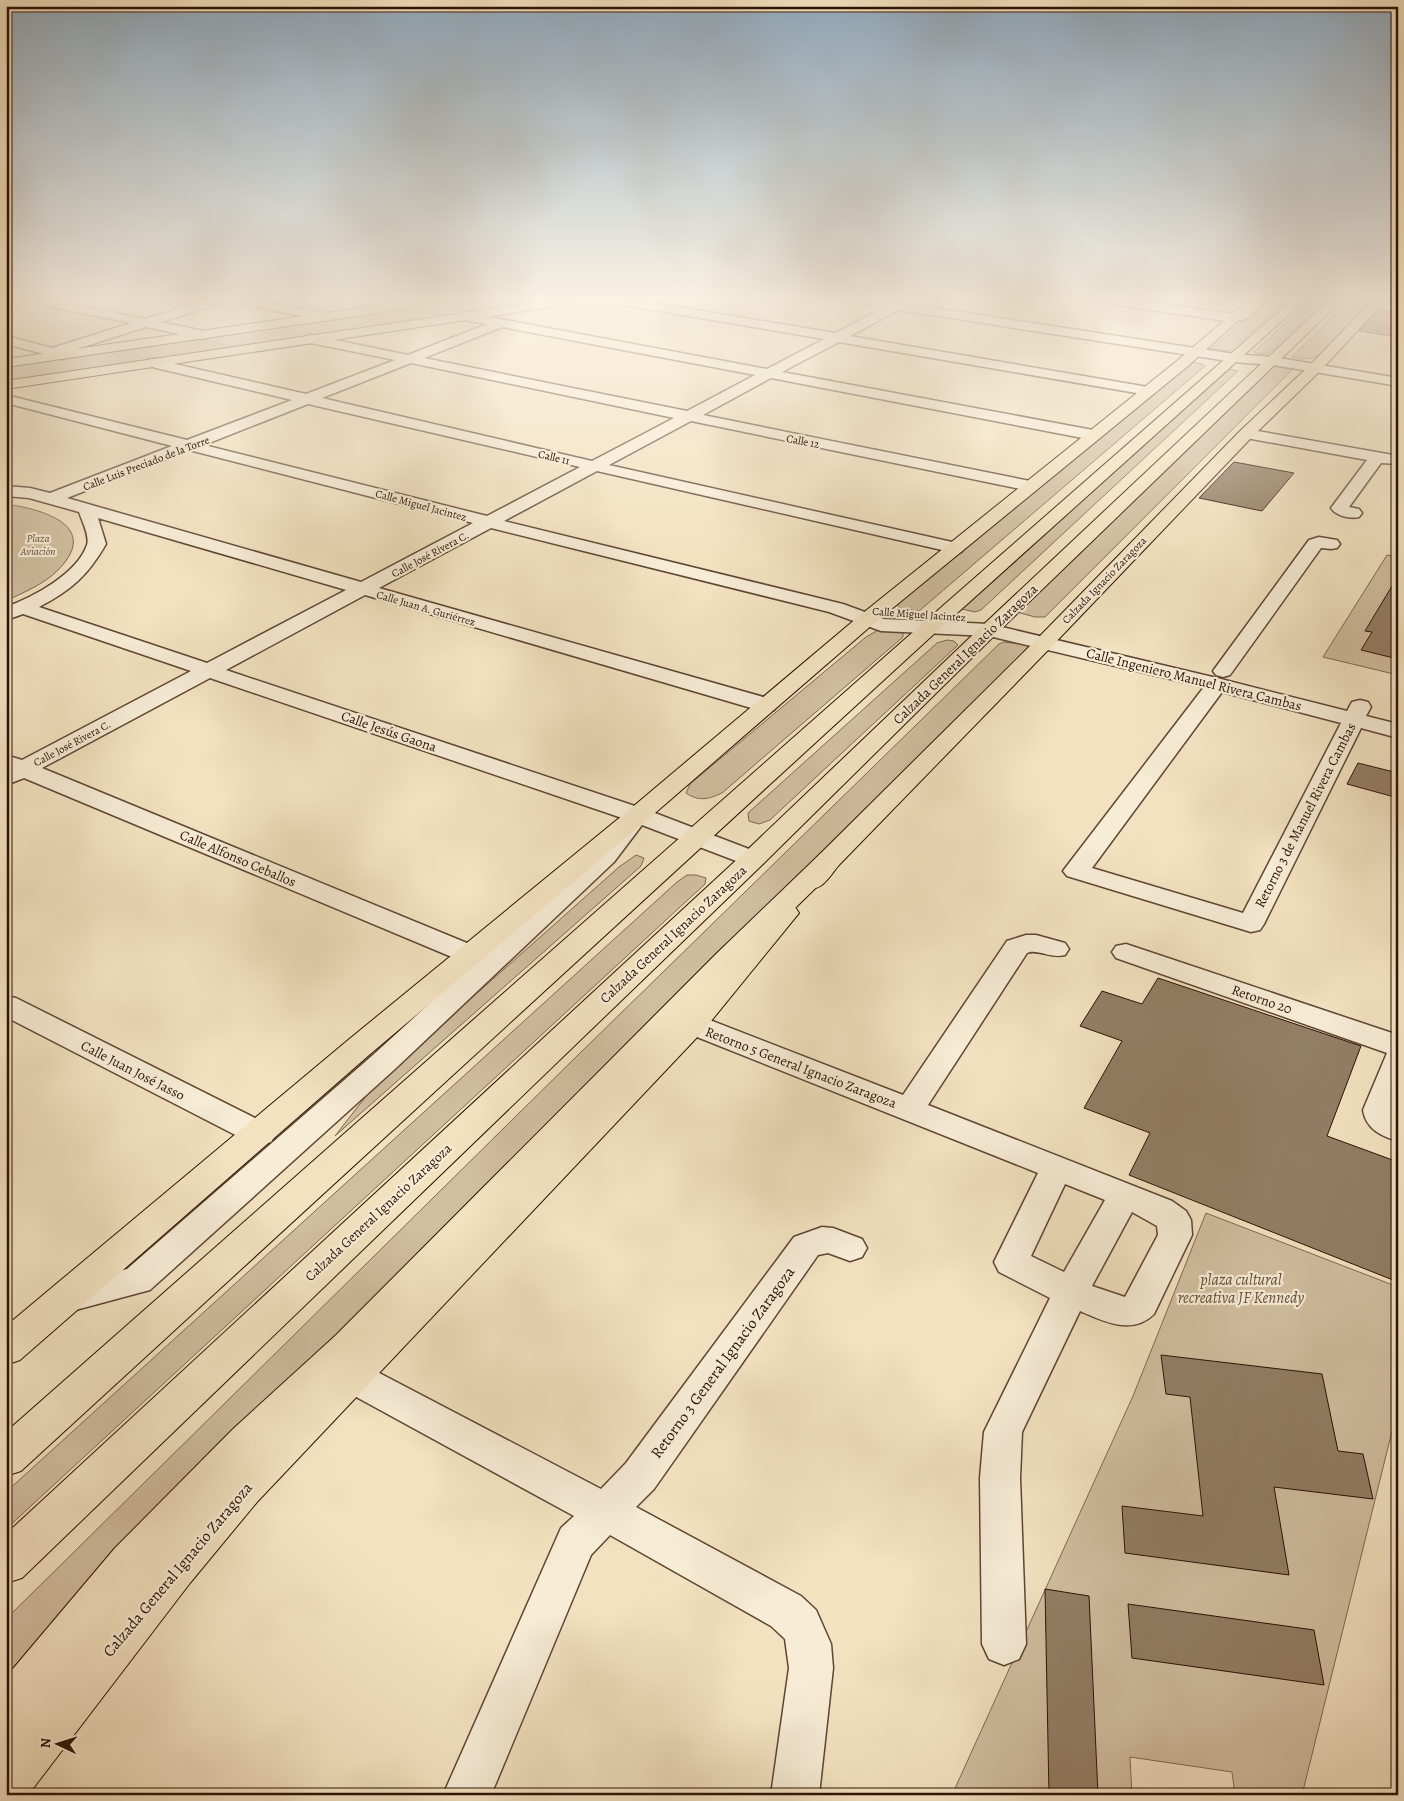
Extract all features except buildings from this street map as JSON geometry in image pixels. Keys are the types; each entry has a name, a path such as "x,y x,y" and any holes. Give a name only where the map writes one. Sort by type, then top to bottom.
{"main road":[{"path":"6,1349 260,1134 371,1055 469,954 638,815 870,616 1155,385"},
{"path":"6,1458 935,623 1203,385"},
{"name":"Calzada General Ignacio Zaragoza","path":"6,1563 753,859 995,625 1248,385"},
{"name":"Calzada Ignacio Zaragoza","path":"829,860 1246,434 1297,385"},
{"path":"6,1714 131,1563 247,1442 350,1362 725,961 829,860"},
{"name":"Calzada General Ignacio Zaragoza","path":"6,1784 174,1568 350,1362 692,1024 829,860"},
{"path":"6,1584 61,1510"}],"street":[{"name":"Calle 11","path":"245,385 955,548"},
{"name":"Calle Luis Preciado de la Torre","path":"53,498 346,385"},
{"name":"Calle 12","path":"530,385 1030,486"},
{"name":"Calle José Rivera C.","path":"12,770 362,590 748,385"},
{"path":"822,385 1093,435"},
{"path":"1113,385 1148,391"},
{"name":"Calle Miguel Jacintez","path":"6,399 488,522 870,616 881,625 935,623 995,625"},
{"path":"1246,434 1393,460"},
{"path":"1353,513 1339,508 1377,457"},
{"path":"6,485 30,493"},
{"path":"6,491 30,493"},
{"name":"Calle Juan A. Guriérrez","path":"30,493 53,498 362,590 766,706"},
{"path":"14,611 60,586 85,564 97,544 94,528 86,509"},
{"path":"1251,924 1076,871 1220,678 1315,544 1319,542 1331,544"},
{"name":"Calle Jesús Gaona","path":"14,611 208,670 638,815 753,859"},
{"name":"Calle Ingeniero Manuel Rivera Cambas","path":"995,625 1051,635 1357,713 1398,717"},
{"name":"Calle Ingeniero Manuel Rivera Cambas","path":"1357,713 1398,732"},
{"name":"Retorno 3 de Manuel Rivera Cambas","path":"1251,924 1357,713"},
{"name":"Calle Alfonso Ceballos","path":"12,770 469,954"},
{"path":"68,1298 138,1280 371,1055 605,856 638,815"},
{"name":"Retorno 5 General Ignacio Zaragoza","path":"910,1109 1017,947 1030,942 1055,949"},
{"name":"Retorno 20","path":"1126,952 1398,1046"},
{"name":"Calle Juan José Jasso","path":"6,1006 260,1134"},
{"name":"Retorno 5 General Ignacio Zaragoza","path":"692,1024 910,1109 1168,1214 1174,1220 1176,1227 1175,1235 1141,1304 1135,1310 1125,1312 1114,1310 1071,1292 1011,1262 1056,1169"},
{"path":"1395,1075 1379,1110 1380,1117 1386,1124 1398,1130"},
{"path":"1004,1644 1000,1478 1003,1432 1071,1292 1125,1195"},
{"name":"Retorno 3 General Ignacio Zaragoza","path":"467,1795 576,1542 640,1476 806,1246 813,1240 823,1239 850,1248"},
{"path":"350,1362 604,1511 786,1611 801,1625 809,1644 811,1668 795,1795"}],"green space":[{"path":"1161,385 1183,385 919,611 901,609 897,604"},
{"path":"1210,385 1223,385 981,610 975,612 962,609 962,604"},
{"path":"1253,385 1277,385 1045,617 1035,617 1013,611"},
{"name":"Plaza Aviación","path":"6,504 20,506 49,515 70,530 73,541 70,554 59,569 34,587 6,601"},
{"path":"1387,555 1398,557 1398,675 1323,657"},
{"path":"880,629 903,632 903,637 722,793 700,799 686,793 690,784 866,637"},
{"path":"947,640 954,641 958,645 770,820 759,824 749,821 748,813 937,643"},
{"path":"1004,642 1028,645 1034,648 754,931 6,1788 6,1619 577,1056 999,644"},
{"path":"636,855 644,858 641,866 335,1136 377,1082 619,867"},
{"path":"687,875 706,878 705,884 6,1529 6,1492 677,882"},
{"name":"plaza cultural recreativa JF Kennedy","path":"1206,1213 1398,1287 1398,1407 1302,1795 1235,1795 1232,1772 1130,1757 1132,1795 952,1795 1133,1396"}]}
